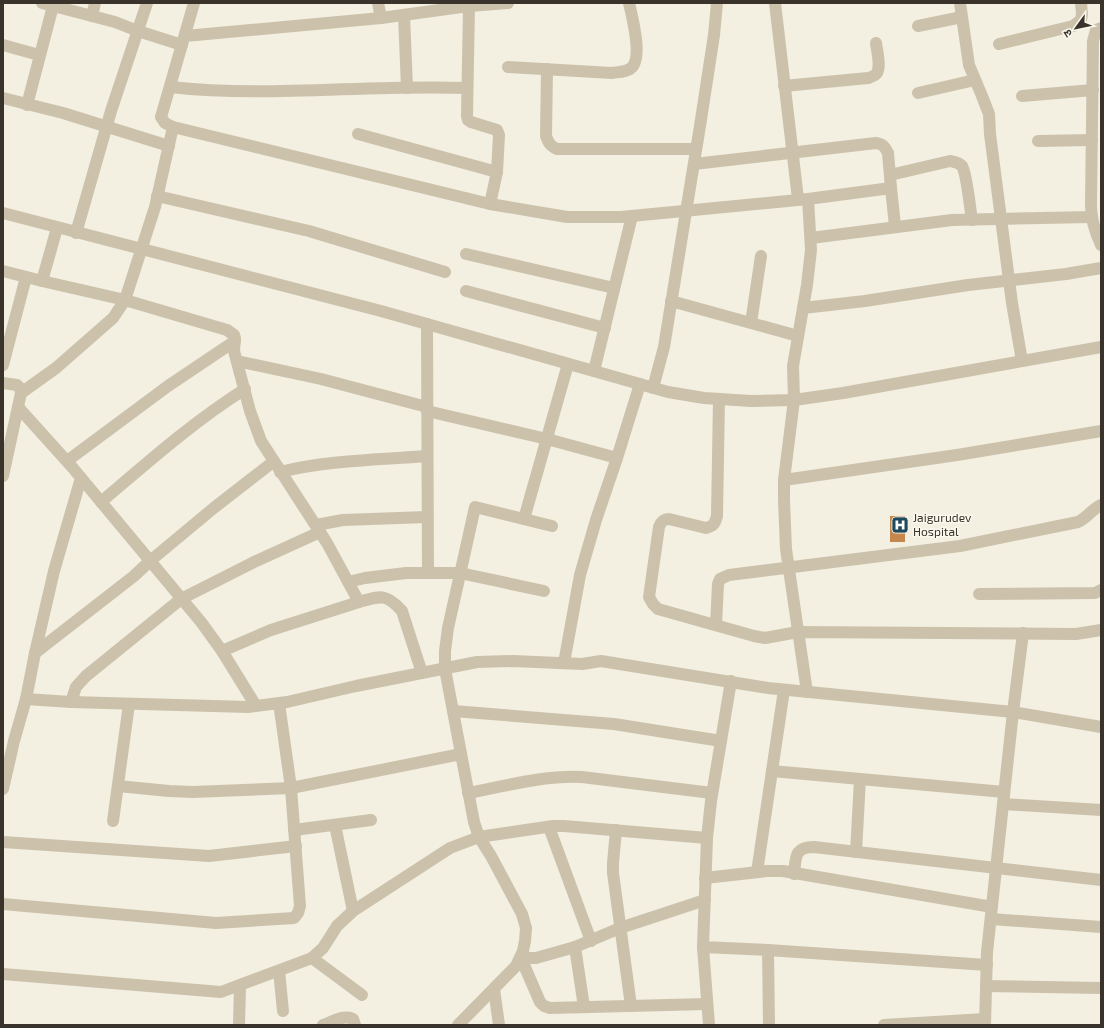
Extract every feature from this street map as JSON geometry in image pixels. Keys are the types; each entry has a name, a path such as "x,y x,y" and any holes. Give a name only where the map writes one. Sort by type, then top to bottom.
{"street":[{"path":"92,16 95,3"},
{"path":"76,233 106,126 147,3"},
{"path":"194,3 161,117 165,123 173,127 490,204 567,217 621,218 686,210 803,199 891,188"},
{"path":"378,3 381,18"},
{"path":"27,105 39,55 48,4 115,22 138,31 184,40 381,18 468,6 508,3"},
{"path":"508,67 612,73 624,72 631,69 634,65 636,56 635,29 628,3"},
{"path":"653,388 664,347 694,164 714,35 716,3"},
{"path":"775,3 792,153 811,238 811,250 803,308 793,366 794,400 784,480 784,524 807,692"},
{"path":"960,3 969,65 989,114 990,134 1009,280 1022,361"},
{"path":"999,44 1073,26 1081,20 1081,3"},
{"path":"468,6 467,116 468,120 471,122 497,130 499,135 497,172 490,204"},
{"path":"404,15 407,88"},
{"path":"918,26 962,17"},
{"path":"1101,28 1096,30 1094,34 1092,140 1096,177 1091,217 1096,235 1101,245"},
{"path":"784,86 868,78 874,76 877,74 878,68 876,43"},
{"path":"3,45 39,55"},
{"path":"547,69 546,136 552,147 557,149 696,149"},
{"path":"918,93 975,80"},
{"path":"170,87 205,91 467,88"},
{"path":"1022,96 1093,90"},
{"path":"3,98 63,113 169,146"},
{"path":"21,393 56,368 113,318 125,300 157,196 173,127"},
{"path":"358,134 497,172"},
{"path":"1038,141 1092,140"},
{"path":"694,164 876,143 882,144 886,147 888,153 895,226"},
{"path":"890,175 950,161 957,162 962,167 965,175 972,220"},
{"path":"157,196 309,231 445,272"},
{"path":"3,213 381,311 668,392 704,398 751,401 794,400 843,393 1101,347"},
{"path":"594,371 632,216"},
{"path":"811,238 895,226 952,220 1091,217"},
{"path":"42,281 57,228"},
{"path":"466,254 614,288"},
{"path":"751,323 761,256"},
{"path":"803,308 865,301 968,285 1066,274 1101,268"},
{"path":"3,271 125,300 228,330 234,335 234,351 260,442 318,529 359,602"},
{"path":"3,365 26,277"},
{"path":"466,291 605,328"},
{"path":"671,301 798,336"},
{"path":"427,324 428,573"},
{"path":"67,461 168,386 235,341"},
{"path":"237,361 321,379 427,409 617,458"},
{"path":"524,519 568,364"},
{"path":"3,383 17,385 20,388 21,393 4,463 3,476"},
{"path":"564,663 580,575 596,520 640,384"},
{"path":"101,502 181,434 218,406 245,389"},
{"path":"719,399 716,523 711,527 706,528 669,519 665,519 662,522 659,527 649,597 658,609 765,638 798,632 1076,634 1101,630"},
{"path":"18,407 67,461 201,622 222,651 256,706"},
{"path":"784,480 949,456 1101,431"},
{"path":"35,653 134,576 215,506 277,467 301,467 427,456"},
{"path":"3,789 8,741 26,699 54,571 80,478"},
{"path":"716,625 718,584 720,579 724,576 975,543 1078,522 1085,519 1092,510 1101,505"},
{"path":"458,1025 516,966 521,958 526,941 526,928 522,914 514,897 479,836 474,822 445,669 445,651 448,628 475,507 552,526"},
{"path":"71,702 76,687 86,676 181,599 318,529 343,520 427,517"},
{"path":"348,582 372,577 406,573 460,573 544,591"},
{"path":"979,594 1095,592 1101,590"},
{"path":"222,651 271,630 377,596 384,596 395,603 402,611 422,673"},
{"path":"884,1025 985,1022 991,913 1012,712 1024,633"},
{"path":"26,699 71,702 248,707 279,703 477,662 513,660 582,664 601,661 784,690 1012,712 1101,727"},
{"path":"709,1025 703,946 707,838 712,793 731,682"},
{"path":"757,872 784,690"},
{"path":"3,904 216,923 294,918 298,913 300,906 296,846 291,788 279,703"},
{"path":"113,822 129,704"},
{"path":"453,711 614,724 721,741"},
{"path":"118,786 193,792 291,788 461,754"},
{"path":"772,772 1004,792"},
{"path":"468,793 551,777 567,776 712,793"},
{"path":"856,852 860,779"},
{"path":"1003,804 1101,810"},
{"path":"294,830 371,820"},
{"path":"335,825 353,911"},
{"path":"3,974 221,992 312,958 324,948 336,926 353,911 450,848 479,836 564,826 707,838"},
{"path":"549,827 591,941"},
{"path":"616,830 613,863 631,1006"},
{"path":"3,842 202,856 296,846"},
{"path":"794,874 796,854 806,847 1101,880"},
{"path":"705,878 757,872 782,872 991,913 1101,927"},
{"path":"521,958 536,958 575,947 620,928 704,900"},
{"path":"703,946 987,965"},
{"path":"575,947 584,1007"},
{"path":"768,950 769,1025"},
{"path":"312,958 362,995"},
{"path":"521,958 540,1002 544,1006 550,1008 707,1004"},
{"path":"279,971 284,1011"},
{"path":"239,1025 240,986"},
{"path":"986,986 1101,988"},
{"path":"494,989 499,1025"},
{"path":"322,1025 349,1017 353,1019 355,1025"}],"building":[{"path":"890,516 905,516 905,542 890,542"}],"place":[{"name":"Jaigurudev Hospital","path":"900,525"}]}
